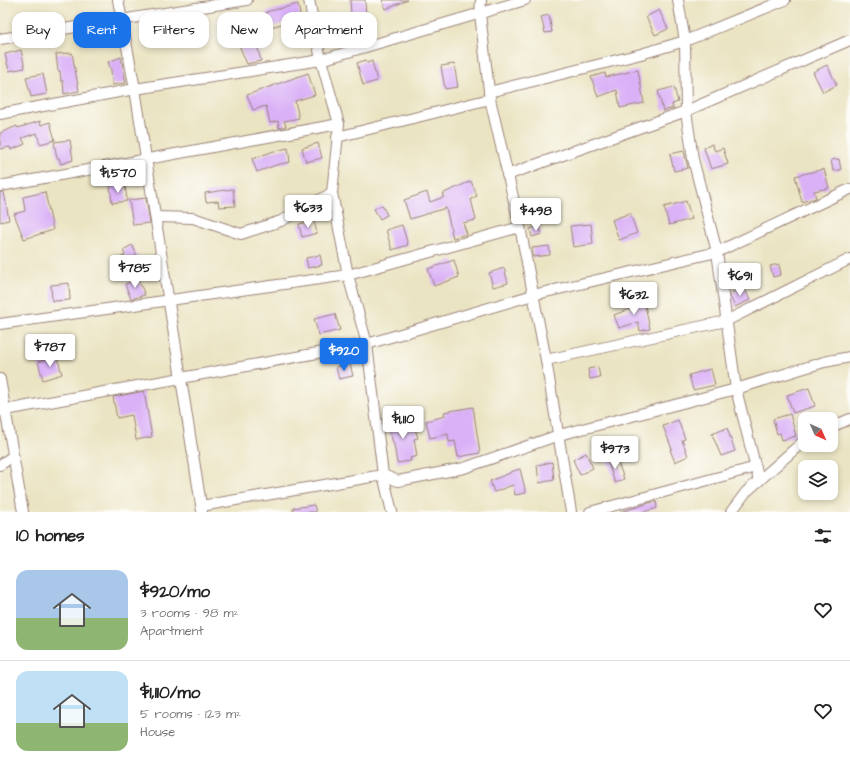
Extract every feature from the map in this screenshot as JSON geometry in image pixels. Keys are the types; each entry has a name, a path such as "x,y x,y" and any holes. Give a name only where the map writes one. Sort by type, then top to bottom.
{"street":[{"path":"118,0 120,12"},
{"path":"131,17 247,0"},
{"path":"309,0 321,60 339,124 332,193 348,276 367,344 383,475 392,512"},
{"path":"481,0 480,14 490,95 520,227 546,360 571,512"},
{"path":"0,114 135,89 321,60 526,0"},
{"path":"678,0 686,41 686,111 693,159 717,252 736,389 759,481"},
{"path":"337,137 686,41 785,0"},
{"path":"0,39 73,27"},
{"path":"507,175 686,111 850,40"},
{"path":"127,48 147,160 202,509 383,475 398,481 464,468 559,435 736,389 824,362 850,357"},
{"path":"0,186 339,124"},
{"path":"3,411 367,344 533,295 717,252 850,188"},
{"path":"156,217 193,218 241,234 281,221 332,193"},
{"path":"0,324 348,276 520,227"},
{"path":"546,360 726,321 850,259"},
{"path":"0,379 3,411 24,512"},
{"path":"838,424 850,419"},
{"path":"731,512 746,492 798,446"},
{"path":"0,465 13,456"},
{"path":"590,512 756,467"}],"building":[{"path":"350,0 365,0 366,12 351,12"},
{"path":"382,0 408,0 386,9"},
{"path":"298,4 300,12 281,12 281,24 273,26 273,12 266,12"},
{"path":"659,10 668,29 655,35 646,17"},
{"path":"549,15 552,32 545,33 541,17"},
{"path":"240,48 258,48 261,61 247,64"},
{"path":"21,50 25,68 9,71 5,54"},
{"path":"72,53 79,91 64,94 63,81 61,81 60,71 58,71 56,54"},
{"path":"121,57 126,83 112,85 111,70 108,62"},
{"path":"366,60 367,63 372,61 377,81 363,85 357,63"},
{"path":"454,64 458,87 445,89 441,66"},
{"path":"827,65 837,85 823,92 813,72"},
{"path":"638,70 644,103 620,108 617,90 598,97 591,77 605,73 606,77"},
{"path":"308,73 315,95 295,101 299,118 284,121 286,126 279,128 278,121 270,123 266,106 253,110 247,95"},
{"path":"43,74 47,94 31,97 26,77"},
{"path":"674,87 678,102 672,104 673,108 663,111 658,91"},
{"path":"40,121 41,125 50,122 55,140 40,144 37,133 22,138 25,144 11,150 10,147 0,149 0,133 17,126 18,128"},
{"path":"70,140 73,160 61,164 59,158 57,158 54,142"},
{"path":"318,143 322,158 306,162 302,148"},
{"path":"712,144 715,151 723,148 728,164 711,169 704,148"},
{"path":"288,148 290,162 257,172 252,159 274,151"},
{"path":"684,151 688,168 674,171 670,154"},
{"path":"839,159 841,170 833,171 831,160"},
{"path":"824,169 829,188 814,191 816,198 802,202 795,176"},
{"path":"471,181 477,196 471,199 476,220 463,223 467,234 453,238 446,208 410,219 404,200 427,192 430,202 444,197 442,194"},
{"path":"125,184 127,201 112,203 110,186"},
{"path":"233,189 235,206 219,207 218,201 206,202 205,193"},
{"path":"0,192 4,192 9,220 0,222"},
{"path":"45,192 53,230 24,239 14,214 25,211 23,197"},
{"path":"146,198 150,223 133,225 129,200"},
{"path":"686,201 692,219 669,225 664,207"},
{"path":"382,205 387,215 380,219 374,209"},
{"path":"630,213 637,233 619,240 612,220"},
{"path":"314,221 317,233 302,237 299,224"},
{"path":"591,224 593,244 573,247 570,226"},
{"path":"402,225 408,245 392,250 386,230"},
{"path":"539,226 542,234 532,237 530,229"},
{"path":"132,245 139,260 124,267 120,258 125,255 123,250"},
{"path":"549,246 550,255 533,257 532,248"},
{"path":"320,255 322,265 308,268 306,258"},
{"path":"454,260 459,277 434,286 428,269"},
{"path":"779,264 781,275 773,277 770,266"},
{"path":"504,268 508,283 493,287 489,273"},
{"path":"138,279 145,295 131,299 125,284"},
{"path":"69,283 70,300 52,301 51,285"},
{"path":"744,287 750,300 735,307 729,294"},
{"path":"643,296 650,329 640,331 638,322 619,328 614,315 638,306 635,301"},
{"path":"335,314 340,330 319,335 314,319"},
{"path":"57,356 62,374 43,380 38,362"},
{"path":"350,364 353,376 339,379 336,367"},
{"path":"598,367 600,377 590,379 588,369"},
{"path":"711,369 715,385 693,390 689,375"},
{"path":"809,388 815,406 793,413 787,395"},
{"path":"144,391 152,437 136,440 132,415 117,418 113,397"},
{"path":"473,407 480,453 458,457 455,441 449,442 448,434 430,438 426,421 445,416 444,412"},
{"path":"790,414 796,436 782,440 780,433 777,434 773,419"},
{"path":"412,419 418,438 414,439 417,456 410,458 411,461 397,463 394,445 386,422 395,420 396,424"},
{"path":"678,420 685,439 682,440 688,456 675,462 670,450 672,449 663,426"},
{"path":"727,428 735,451 721,456 712,434"},
{"path":"586,453 593,468 580,475 573,460"},
{"path":"616,457 624,479 615,483 607,460"},
{"path":"552,462 554,480 539,483 537,465"},
{"path":"520,469 526,493 515,495 513,485 494,492 490,481"},
{"path":"656,501 657,508 644,512 620,512"},
{"path":"314,505 316,512 293,512 293,508"}]}
